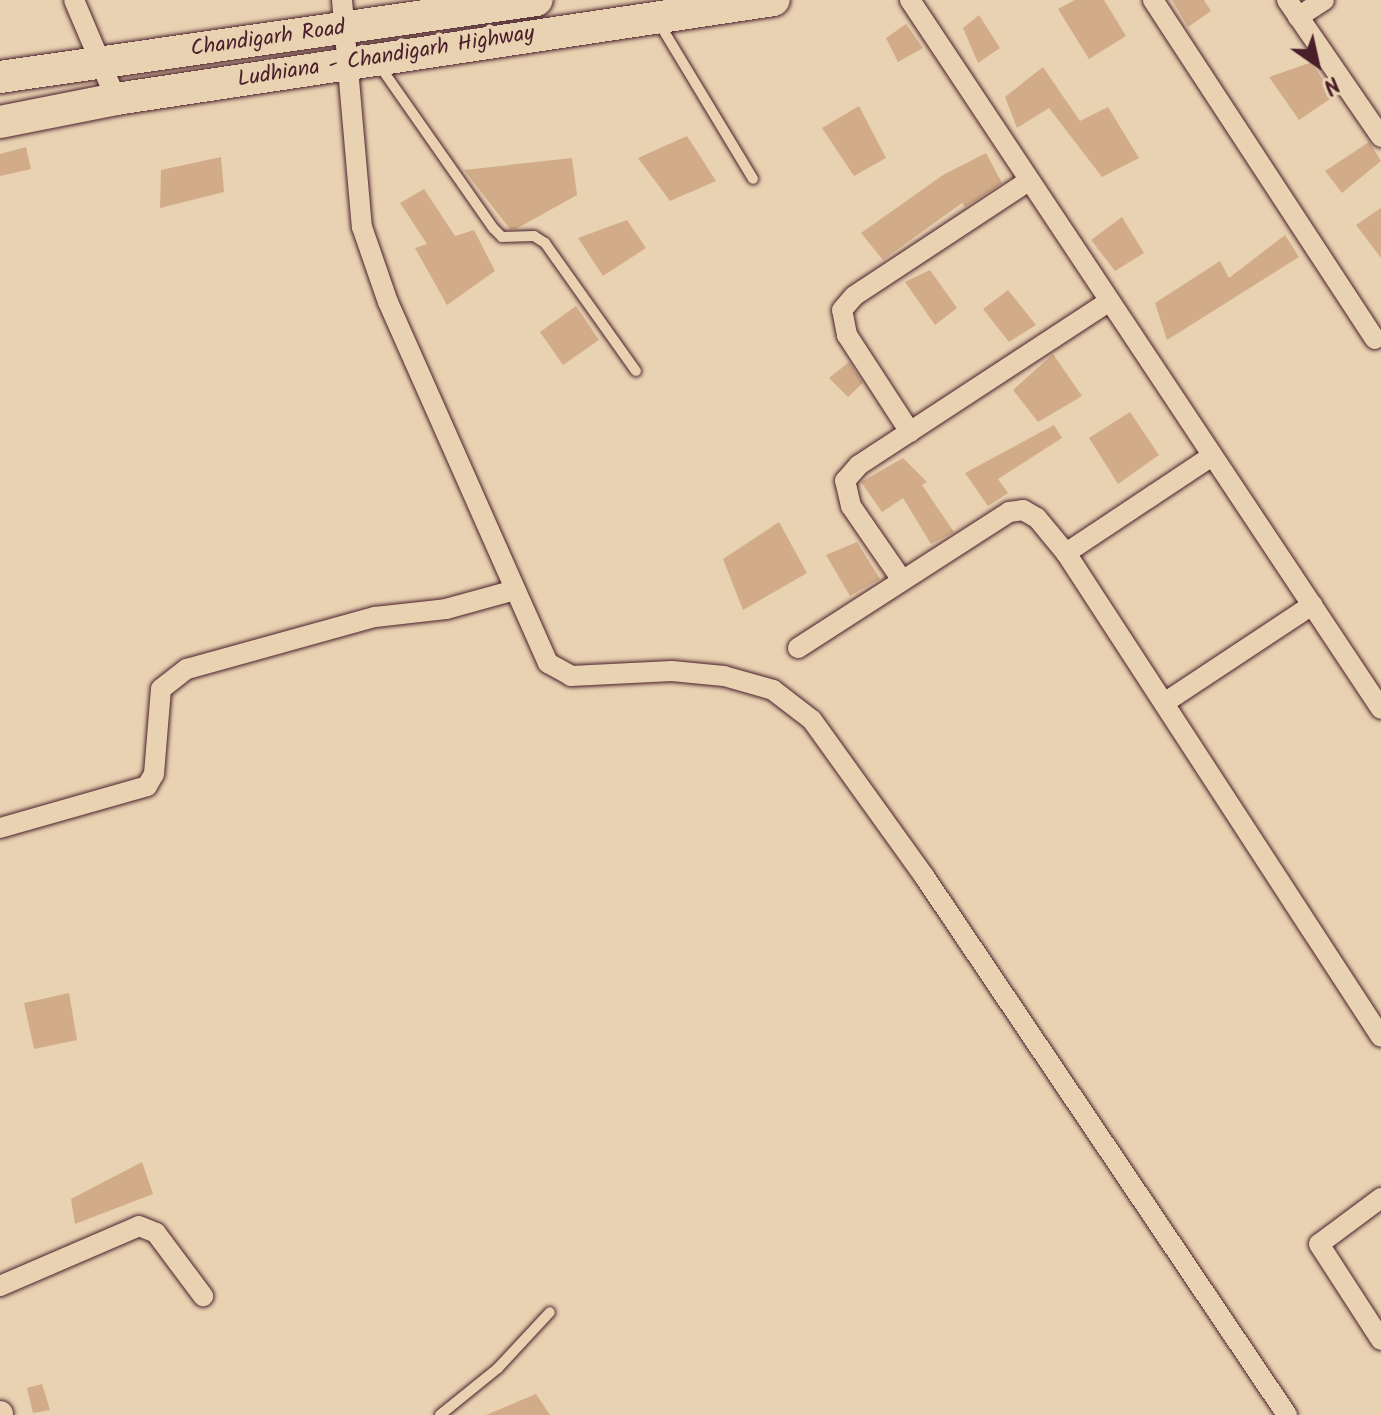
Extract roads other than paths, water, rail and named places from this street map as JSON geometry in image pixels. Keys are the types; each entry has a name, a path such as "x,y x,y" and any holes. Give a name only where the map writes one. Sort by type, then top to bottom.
{"main road":[{"name":"Chandigarh Road","path":"0,77 100,64 344,14 536,0"},
{"name":"Ludhiana - Chandigarh Highway","path":"0,122 116,99 362,60 774,0"}],"street":[{"path":"74,0 116,99"},
{"path":"910,0 1027,182 1381,709"},
{"path":"1153,0 1375,339"},
{"path":"1324,0 1293,8 1378,126"},
{"path":"344,14 362,60 362,227 388,302 515,590 557,673 672,671 724,676 773,690 812,720 924,876 1287,1415"},
{"path":"910,432 847,335 842,310 854,296 1027,182"},
{"path":"902,580 851,506 845,481 859,465 1108,302"},
{"path":"1066,553 1212,456"},
{"path":"798,648 1009,512 1023,510 1037,518 1066,553 1381,1037"},
{"path":"0,828 147,786 154,774 161,689 187,669 375,617 446,609 515,590"},
{"path":"1164,703 1312,605"},
{"path":"1381,1198 1319,1244 1381,1340"},
{"path":"0,1286 139,1226 156,1233 203,1296"}],"lane":[{"path":"656,17 753,179"},
{"path":"362,60 502,237 534,236 545,243 636,371"},
{"path":"440,1415 498,1368 550,1312"}]}
